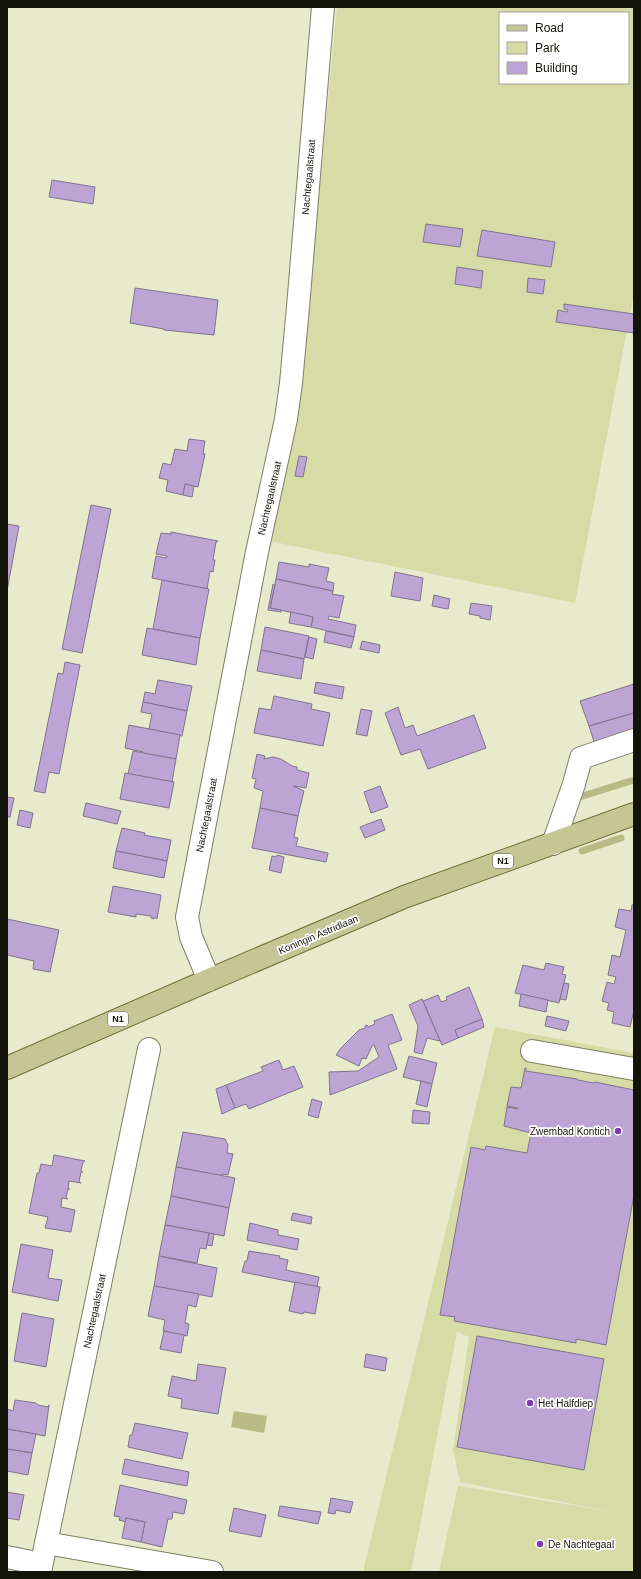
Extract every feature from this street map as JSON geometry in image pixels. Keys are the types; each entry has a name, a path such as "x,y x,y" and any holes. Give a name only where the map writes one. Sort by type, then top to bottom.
{"main road":[{"name":"Koningin Astridlaan","path":"7,1068 404,897 634,814"}],"street":[{"name":"Nachtegaalstraat","path":"209,980 191,936 187,917 257,552 286,419 298,315 323,7"},
{"path":"553,844 574,784 581,758 634,740"},
{"name":"Nachtegaalstraat","path":"41,1568 149,1049"},
{"path":"532,1051 634,1070"},
{"path":"46,1543 212,1572"},
{"path":"7,1557 41,1568"}],"green space":[{"path":"337,7 634,7 634,293 575,603 269,541 302,376"},
{"path":"495,1027 634,1053 634,1572 439,1572 458,1486 618,1513 460,1482 453,1450 469,1337 457,1332 411,1572 363,1572"}],"shaded area":[{"path":"234,1411 267,1416 264,1433 231,1427"}],"building":[{"path":"52,180 95,187 93,204 49,197"},
{"path":"426,224 463,229 460,247 423,242"},
{"path":"482,230 555,242 551,267 477,256"},
{"path":"457,267 483,271 481,288 455,284"},
{"path":"528,278 545,280 543,294 527,292"},
{"path":"135,288 218,300 214,335 164,330 130,323"},
{"path":"564,304 634,314 634,333 556,322 558,310 567,312 568,310 564,309"},
{"path":"189,439 205,441 203,454 205,454 198,487 185,484 183,495 166,491 168,480 159,478 163,463 171,465 175,449 187,451"},
{"path":"299,456 307,457 303,477 295,476"},
{"path":"185,484 194,486 192,497 183,495"},
{"path":"91,505 111,509 82,653 62,649"},
{"path":"7,524 19,526 7,591"},
{"path":"171,532 218,541 216,542 213,560 215,560 213,572 210,571 207,589 152,578 156,556 166,558 167,556 156,554 161,533 171,534"},
{"path":"279,562 309,567 309,564 329,568 326,581 334,583 333,591 276,579"},
{"path":"395,572 423,578 420,601 391,596"},
{"path":"276,579 333,591 332,594 344,596 339,618 329,616 328,619 356,625 354,637 311,627 313,617 270,608"},
{"path":"162,580 209,589 200,638 153,629"},
{"path":"273,584 275,585 270,608 281,610 281,612 268,610"},
{"path":"434,595 450,599 448,609 432,606"},
{"path":"471,603 492,606 490,620 469,614"},
{"path":"291,612 313,617 311,627 289,623"},
{"path":"265,627 309,636 304,659 261,650"},
{"path":"147,628 200,638 196,665 142,655"},
{"path":"326,631 354,637 351,648 324,642"},
{"path":"309,637 317,639 313,659 305,657"},
{"path":"362,641 380,645 379,653 360,649"},
{"path":"261,650 304,659 301,679 257,671"},
{"path":"65,662 80,665 59,774 49,772 45,793 34,791 58,673 63,674"},
{"path":"158,680 192,686 187,711 143,702 145,692 155,694"},
{"path":"316,682 344,687 342,699 314,693"},
{"path":"634,684 634,713 589,726 580,701"},
{"path":"274,696 312,704 311,709 330,713 323,746 254,733 259,708 271,710"},
{"path":"143,702 187,711 182,736 149,729 152,714 141,712"},
{"path":"398,707 405,728 413,725 417,736 474,715 486,748 428,769 420,749 401,755 385,713"},
{"path":"361,709 372,711 367,736 356,734"},
{"path":"634,713 634,750 600,760 589,726"},
{"path":"129,725 180,735 176,759 142,753 143,752 125,748"},
{"path":"133,751 176,759 172,782 128,774"},
{"path":"257,754 265,756 264,759 273,757 281,759 292,766 297,767 297,770 309,773 306,788 293,786 304,791 298,816 260,808 263,791 254,788 256,779 252,778"},
{"path":"125,773 174,782 169,808 120,799"},
{"path":"380,786 388,807 371,813 364,792"},
{"path":"7,797 14,798 10,817 7,817"},
{"path":"86,803 121,811 117,824 83,816"},
{"path":"260,808 298,816 294,837 298,838 296,846 328,853 326,862 252,848"},
{"path":"20,810 33,813 30,828 17,825"},
{"path":"381,819 385,830 365,838 360,827"},
{"path":"122,828 145,833 144,835 171,840 167,861 116,851"},
{"path":"116,851 167,861 164,878 113,868"},
{"path":"277,855 284,857 281,873 269,870 272,856 276,857"},
{"path":"113,886 161,895 157,919 154,917 154,919 151,918 151,916 136,914 136,917 108,912"},
{"path":"632,905 634,905 634,1010 630,1027 612,1023 614,1012 607,1010 609,1003 602,1001 607,982 614,984 616,977 608,975 612,955 620,957 626,930 615,927 619,909 631,911"},
{"path":"7,919 59,930 50,972 33,969 34,961 7,955"},
{"path":"546,963 564,967 562,974 566,975 559,1003 515,993 523,965 544,970"},
{"path":"564,983 569,984 566,1000 560,999"},
{"path":"469,987 482,1019 455,1030 458,1038 442,1045 423,1001 438,995 441,1002 447,1000 446,997"},
{"path":"521,994 548,1000 546,1012 519,1006"},
{"path":"422,999 440,1041 427,1038 422,1054 414,1052 418,1026 409,1005"},
{"path":"392,1014 402,1040 388,1045 397,1069 330,1095 329,1072 358,1071 379,1057 374,1045 372,1046 366,1059 362,1058 359,1066 336,1055 341,1048 359,1030 365,1028 365,1026 367,1025 368,1027 375,1024 374,1021"},
{"path":"547,1016 569,1021 566,1031 545,1026"},
{"path":"482,1019 484,1027 458,1038 455,1030"},
{"path":"409,1056 437,1063 432,1084 403,1077"},
{"path":"279,1060 283,1070 294,1066 303,1087 249,1109 246,1104 235,1108 226,1085 263,1071 261,1067"},
{"path":"525,1068 526,1071 634,1090 634,1195 606,1345 576,1339 576,1343 454,1321 455,1317 440,1315 471,1147 485,1150 486,1146 527,1153 531,1133 504,1126 507,1107 518,1108 507,1106 511,1087 521,1088"},
{"path":"421,1081 432,1084 427,1107 416,1104"},
{"path":"226,1085 235,1108 222,1114 216,1089"},
{"path":"312,1099 322,1102 318,1118 308,1115"},
{"path":"413,1110 430,1112 429,1124 412,1123"},
{"path":"183,1132 225,1139 228,1145 227,1153 233,1154 228,1175 222,1174 221,1176 176,1167"},
{"path":"54,1155 85,1161 83,1162 81,1171 83,1172 81,1172 79,1182 81,1183 69,1181 66,1197 68,1199 62,1198 61,1207 75,1210 71,1232 45,1228 48,1217 29,1213 37,1173 39,1173 41,1164 52,1166"},
{"path":"176,1167 235,1178 229,1208 171,1196"},
{"path":"171,1196 229,1208 224,1236 165,1225"},
{"path":"293,1213 312,1217 311,1224 291,1220"},
{"path":"250,1223 278,1230 278,1235 299,1239 297,1250 247,1240"},
{"path":"165,1225 209,1233 206,1249 200,1248 197,1263 159,1256"},
{"path":"209,1233 214,1234 212,1246 207,1245"},
{"path":"21,1244 53,1250 48,1278 62,1280 58,1301 12,1292"},
{"path":"249,1251 280,1256 279,1258 288,1260 286,1270 319,1277 317,1287 242,1272 245,1261 247,1261"},
{"path":"159,1256 217,1268 212,1297 154,1286"},
{"path":"295,1282 320,1287 315,1314 304,1312 303,1314 289,1311"},
{"path":"154,1286 199,1294 196,1307 188,1305 185,1323 189,1324 187,1336 163,1331 165,1320 148,1316"},
{"path":"22,1313 54,1319 46,1367 14,1361"},
{"path":"164,1331 184,1335 181,1353 160,1349"},
{"name":"Het Halfdiep","path":"477,1336 604,1359 584,1470 457,1447"},
{"path":"366,1354 387,1358 385,1371 364,1367"},
{"path":"198,1364 226,1368 218,1414 181,1408 182,1399 168,1396 172,1376 196,1381"},
{"path":"15,1400 36,1403 38,1405 48,1407 49,1405 45,1436 7,1429 7,1409 13,1411"},
{"path":"135,1423 188,1433 182,1459 128,1447 130,1435 132,1435"},
{"path":"7,1429 36,1434 32,1453 7,1449"},
{"path":"7,1449 32,1453 28,1475 7,1471"},
{"path":"125,1459 189,1472 187,1486 122,1474"},
{"path":"120,1485 187,1500 184,1514 173,1512 172,1519 168,1519 162,1547 141,1542 145,1522 126,1518 126,1522 119,1520 120,1517 114,1516"},
{"path":"7,1492 24,1495 19,1520 7,1518"},
{"path":"331,1498 353,1502 350,1513 336,1510 335,1514 328,1513"},
{"path":"280,1506 321,1512 318,1524 278,1516"},
{"path":"234,1508 266,1515 261,1537 229,1531"},
{"path":"126,1518 145,1522 141,1542 122,1538"}],"waterway":[{"path":"573,799 634,780"},
{"path":"582,851 621,838"}],"place":[{"name":"Zwembad Kontich","path":"618,1131"},
{"name":"Het Halfdiep","path":"530,1403"},
{"name":"De Nachtegaal","path":"540,1544"}]}
